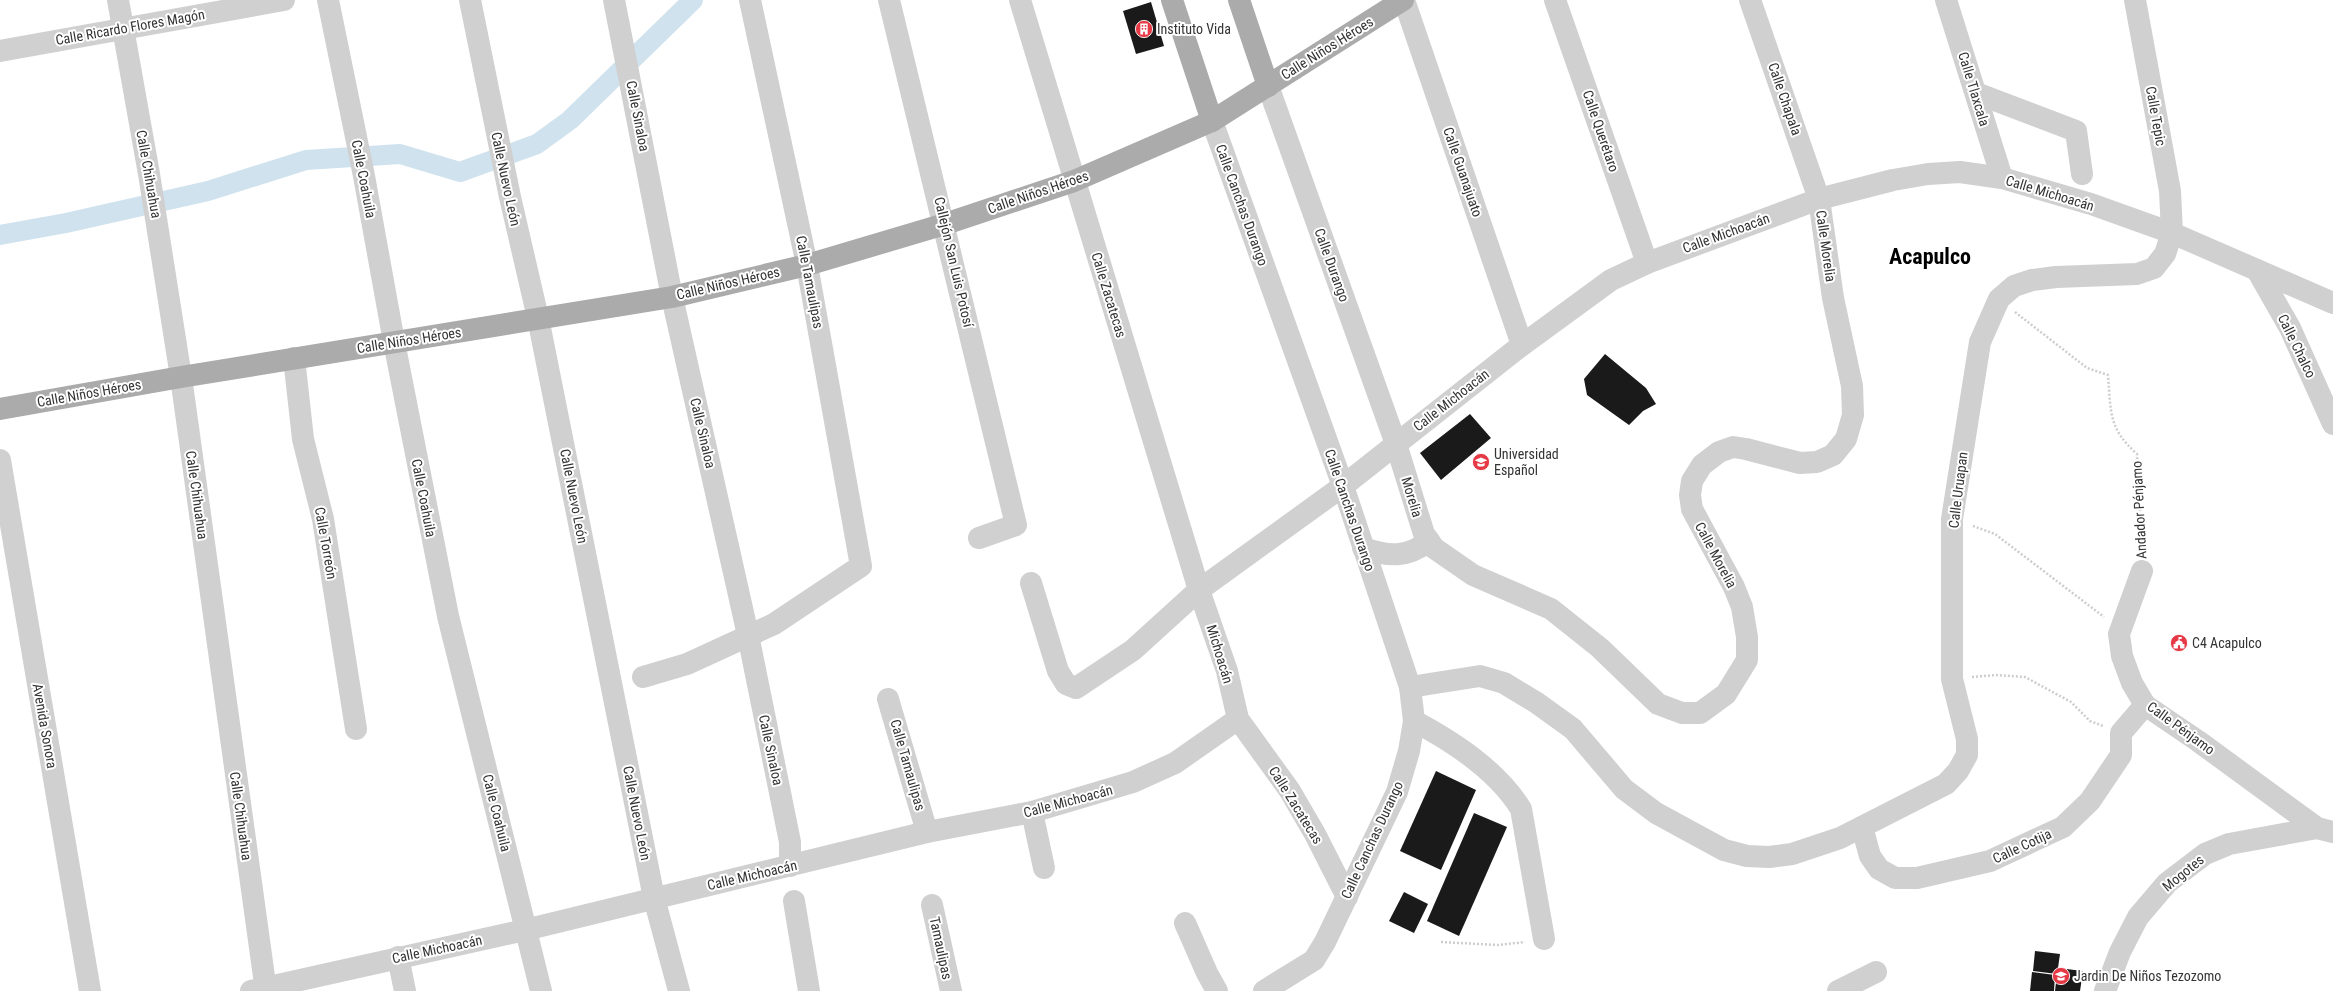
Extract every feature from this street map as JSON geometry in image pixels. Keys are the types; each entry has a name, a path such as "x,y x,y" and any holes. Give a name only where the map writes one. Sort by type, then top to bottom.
{"main road":[{"name":"Calle Canchas Durango","path":"1172,0 1212,121"},
{"path":"1239,0 1268,86"},
{"name":"Calle Niños Héroes","path":"0,409 294,358 672,297 807,264 945,224 1074,181 1212,121 1404,0"}],"street":[{"name":"Calle Chihuahua","path":"118,0 149,174 181,377 261,990"},
{"name":"Calle Ricardo Flores Magón","path":"0,51 284,0"},
{"name":"Calle Coahuila","path":"328,0 364,176 394,342 448,616 541,991"},
{"name":"Calle Nuevo León","path":"470,0 510,197 538,318 654,898 679,991"},
{"name":"Calle Sinaloa","path":"614,0 650,175 672,297 748,635 790,842 790,866"},
{"name":"Calle Tamaulipas","path":"748,635 774,624 861,566 807,264 750,0"},
{"name":"Callejón San Luis Potosí","path":"889,0 945,224 1016,525 979,538"},
{"name":"Calle Zacatecas","path":"1020,0 1199,590"},
{"name":"Calle Guanajuato","path":"1404,0 1522,345"},
{"name":"Calle Querétaro","path":"1556,0 1647,263"},
{"name":"Calle Chapala","path":"1750,0 1819,198"},
{"name":"Calle Tlaxcala","path":"1946,0 2002,178"},
{"name":"Calle Tepic","path":"2135,0 2170,191 2172,233"},
{"name":"Calle Durango","path":"1268,86 1396,444"},
{"path":"1976,93 2076,131 2082,174"},
{"name":"Calle Canchas Durango","path":"1212,121 1343,486 1410,687 1414,721 1409,751 1397,792 1347,897 1314,960 1264,991"},
{"name":"Calle Michoacán","path":"1030,583 1058,671 1066,684 1076,688 1133,650 1199,590 1343,486 1522,345 1611,280 1647,263 1819,198 1892,180 1928,174 1960,172 2002,178 2091,204 2172,233 2333,303"},
{"name":"Calle Morelia","path":"1431,544 1473,574 1551,609 1600,648 1658,704 1682,713 1700,713 1726,694 1747,660 1747,637 1742,607 1734,587 1692,509 1690,495 1692,481 1702,465 1719,452 1733,447 1800,463 1817,462 1833,455 1846,439 1853,415 1852,386 1833,298 1819,198"},
{"name":"Calle Uruapan","path":"1410,687 1480,676 1504,683 1537,703 1573,729 1624,789 1656,813 1724,850 1747,856 1769,857 1792,854 1840,838 1946,784 1958,772 1967,755 1968,740 1952,679 1952,519 1980,342 1999,299 2014,286 2032,280 2137,274 2154,268 2165,254 2172,233"},
{"name":"Calle Chalco","path":"2257,270 2290,328 2333,424"},
{"name":"Calle Torreón","path":"294,358 303,439 323,519 356,729"},
{"name":"Morelia","path":"1396,444 1424,534 1431,544"},
{"name":"Avenida Sonora","path":"0,460 90,991"},
{"path":"1363,548 1381,555 1396,555 1416,550 1431,544"},
{"name":"Calle Pénjamo","path":"2142,571 2119,634 2122,656 2132,684 2145,705 2198,740 2325,830"},
{"name":"Michoacán","path":"1199,590 1226,672 1238,718"},
{"path":"643,677 687,664 748,635"},
{"name":"Calle Tamaulipas","path":"888,699 927,832"},
{"path":"2121,733 2145,705"},
{"name":"Calle Zacatecas","path":"1238,718 1290,791 1315,834 1347,897"},
{"name":"Calle Michoacán","path":"261,990 398,957 526,930 927,832 1032,812 1133,782 1168,767 1216,736 1238,718"},
{"path":"1414,721 1438,734 1467,754 1510,791 1521,809 1544,939"},
{"name":"Calle Cotija","path":"1862,827 1870,856 1879,869 1895,878 1917,878 1990,861 2063,827 2090,801 2121,755 2121,733"},
{"path":"1032,812 1044,868"},
{"name":"Mogotes","path":"2105,991 2120,952 2138,917 2167,883 2205,854 2229,844 2325,830"},
{"path":"794,901 809,991"},
{"name":"Tamaulipas","path":"932,905 951,991"},
{"path":"1185,923 1207,973 1217,991"},
{"path":"398,957 405,991"},
{"path":"1838,991 1876,972"}],"path":[{"name":"Andador Pénjamo","path":"1999,299 2087,368 2108,375 2112,421 2122,441 2137,454 2142,571"},
{"path":"1952,519 1995,534 2025,558 2088,603 2119,634"},
{"path":"1952,679 1996,675 2025,677 2071,702 2090,721 2121,733"},
{"path":"1441,942 1498,945 1544,939"}],"building":[{"name":"Instituto Vida","path":"1151,2 1164,46 1136,54 1123,11"},
{"path":"1605,354 1646,388 1656,404 1643,411 1629,425 1587,395 1584,379"},
{"path":"1470,414 1491,438 1441,480 1420,453"},
{"path":"1436,771 1476,790 1441,870 1400,851"},
{"path":"1474,813 1507,827 1459,936 1427,921"},
{"path":"1404,892 1428,904 1414,933 1389,921"},
{"path":"2035,951 2060,954 2058,968 2083,971 2080,991 2055,991 2057,974 2033,971"},
{"path":"2032,972 2055,975 2054,991 2030,991"}],"waterway":[{"path":"0,235 66,223 208,191 306,160 400,154 460,172 537,144 570,120 693,0"}],"place":[{"name":"Instituto Vida","path":"1144,29"},
{"name":"Universidad Español","path":"1481,462"},
{"name":"C4 Acapulco","path":"2179,643"},
{"name":"Jardin De Niños Tezozomo","path":"2061,976"}],"district":[{"name":"Acapulco","path":"1930,256"}]}
